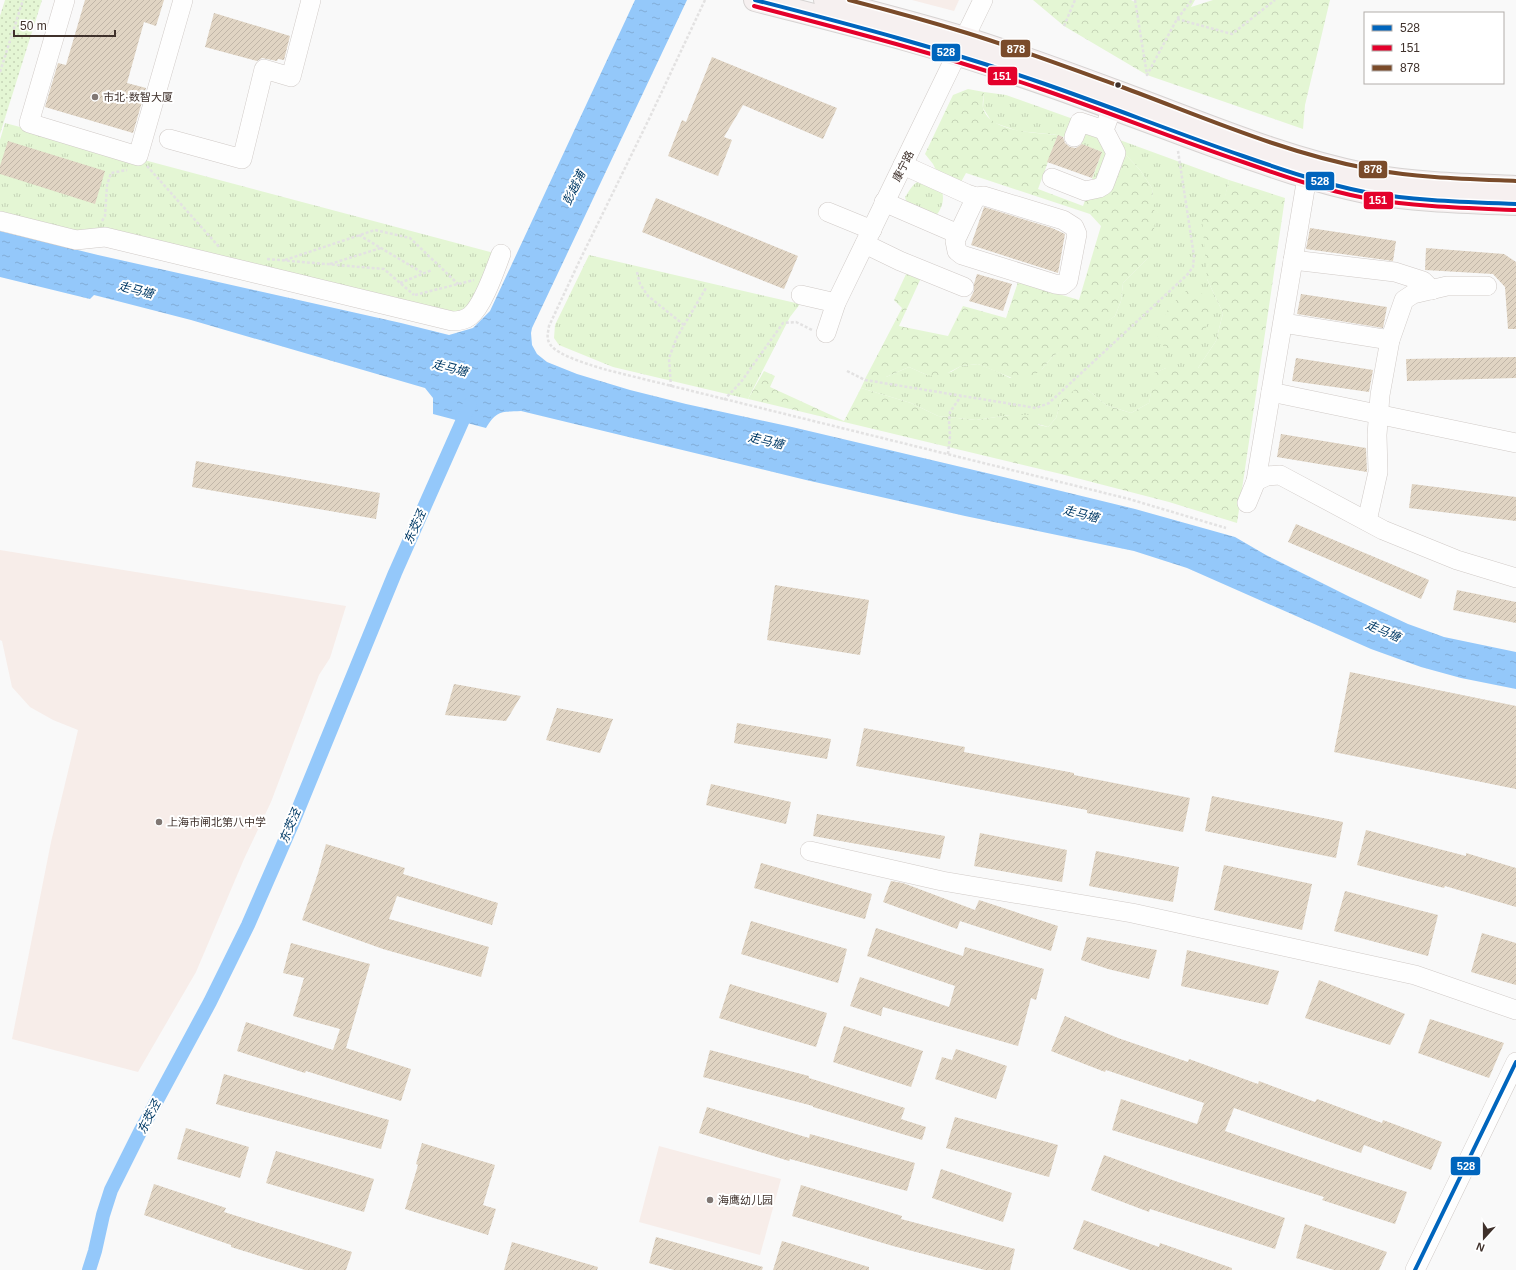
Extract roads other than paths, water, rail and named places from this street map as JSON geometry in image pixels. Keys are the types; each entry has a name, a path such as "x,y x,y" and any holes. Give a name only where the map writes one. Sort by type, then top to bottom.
{"main road":[{"path":"755,0 898,36 962,46 1081,78 1261,144 1332,166 1408,181 1516,186"},
{"path":"824,0 910,22 962,46 1112,108 1255,160 1307,177 1346,188 1385,195 1452,201 1516,204"}],"street":[{"path":"65,0 29,123 138,156 183,0"},
{"path":"169,139 242,159 264,70 291,77 311,0"},
{"name":"康宁路","path":"826,333 836,302 962,46 983,0"},
{"path":"1104,130 1112,108"},
{"path":"1052,178 1085,191 1099,188 1104,185 1116,153 1104,130 1080,122 1074,137"},
{"path":"903,165 976,197 984,196 1063,220 1074,227 1077,234 1068,280 1063,285 1055,284 962,255 957,251 955,241 976,197"},
{"path":"1247,503 1256,481 1307,177"},
{"path":"884,202 958,234"},
{"path":"828,212 868,237 900,260 964,287"},
{"path":"0,221 76,240 105,237 452,321 461,320 470,316 479,306 501,254"},
{"path":"1293,260 1395,272 1423,281 1432,290"},
{"path":"1367,521 1378,472 1377,435 1380,395 1390,340 1404,300 1413,294 1447,286 1487,286"},
{"path":"801,296 836,302"},
{"path":"1283,323 1390,340"},
{"path":"1271,392 1516,443"},
{"path":"1256,481 1267,476 1280,475 1383,530 1457,560 1516,578"},
{"path":"810,851 942,881 1132,913 1415,975 1516,1010"},
{"path":"1415,1270 1516,1062"}],"water":[{"path":"635,0 687,0 532,328 532,345 537,354 547,362 577,374 630,390 1135,509 1235,537 1266,555 1408,624 1444,637 1516,652 1516,689 1461,678 1421,667 1371,649 1187,568 1134,551 965,516 806,480 521,411 500,413 493,418 486,428 433,414 433,398 425,388 191,320 94,295 90,299 0,277 0,231 98,255 449,335 473,328 490,311"}],"waterway":[{"name":"东茭泾","path":"89,1270 111,1190 141,1130 210,1002 248,925 293,822 395,573 470,404"}],"place":[{"name":"市北·数智大厦","path":"95,97"},
{"name":"上海市闸北第八中学","path":"159,822"},
{"name":"海鹰幼儿园","path":"710,1200"}],"water label":[{"name":"彭越浦","path":"574,188"},
{"name":"走马塘","path":"136,290"},
{"name":"走马塘","path":"450,368"},
{"name":"走马塘","path":"766,441"},
{"name":"走马塘","path":"1081,514"},
{"name":"走马塘","path":"1383,631"}]}
